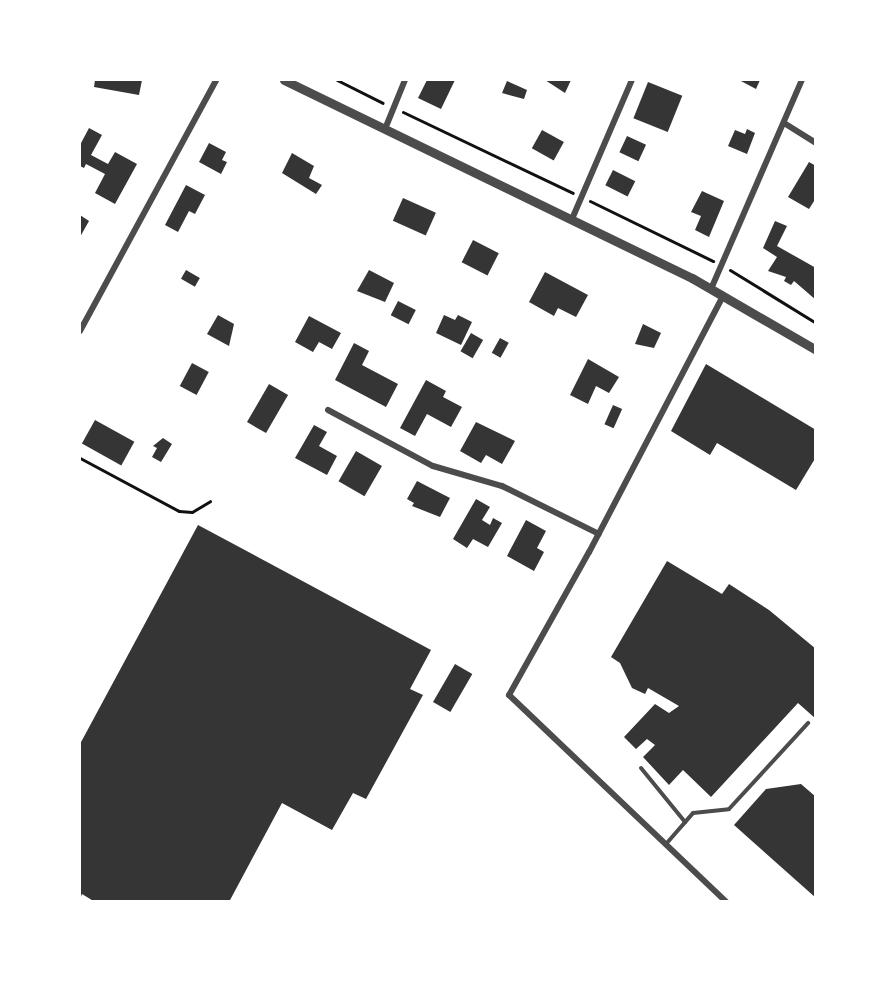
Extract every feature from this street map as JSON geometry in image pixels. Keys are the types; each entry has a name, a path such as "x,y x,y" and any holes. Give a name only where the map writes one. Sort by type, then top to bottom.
{"street":[{"path":"80,331 216,80"},
{"path":"286,80 711,289 816,351"},
{"path":"385,129 405,80"},
{"path":"572,219 632,80"},
{"path":"711,289 802,80"},
{"path":"784,123 816,143"},
{"path":"723,296 599,534 509,695 726,902"},
{"path":"328,410 434,466 502,486 599,534"}],"lane":[{"path":"666,844 693,813 729,809 808,723"},
{"path":"641,768 685,822"}],"path":[{"path":"80,458 178,511 192,512 210,501"}],"building":[{"path":"95,80 142,80 139,95 94,87"},
{"path":"427,80 455,80 441,109 418,98"},
{"path":"545,80 571,80 565,93"},
{"path":"739,80 760,80 756,89"},
{"path":"507,81 527,90 524,99 502,93"},
{"path":"648,82 682,96 668,132 633,118"},
{"path":"89,128 102,135 91,155 108,164 115,152 137,164 115,204 95,193 105,174 86,164 84,168 80,166 80,145"},
{"path":"747,129 755,133 747,154 728,146 735,130 745,134"},
{"path":"542,130 564,142 554,160 532,148"},
{"path":"627,136 646,145 638,161 619,152"},
{"path":"209,143 226,152 222,160 227,162 221,174 199,162"},
{"path":"292,153 314,166 309,178 322,185 316,194 282,173"},
{"path":"809,162 816,166 816,198 809,209 788,197"},
{"path":"613,170 635,181 628,196 605,185"},
{"path":"186,185 205,195 195,214 189,211 178,232 165,225"},
{"path":"702,191 724,201 709,237 695,230 701,216 691,212"},
{"path":"403,198 436,213 426,235 393,221"},
{"path":"80,215 89,221 80,237"},
{"path":"775,221 787,226 777,246 816,268 816,300 794,281 791,285 784,281 786,277 768,271 777,257 763,248"},
{"path":"473,240 499,253 487,275 462,262"},
{"path":"186,270 200,278 195,287 181,279"},
{"path":"369,270 394,283 385,302 357,291"},
{"path":"545,272 588,295 576,317 558,308 554,316 529,302"},
{"path":"398,301 416,310 409,324 391,315"},
{"path":"218,315 234,324 229,346 207,334"},
{"path":"444,315 455,320 458,315 472,322 461,345 436,333"},
{"path":"309,316 341,333 332,349 319,342 313,352 295,342"},
{"path":"643,324 661,333 654,348 635,344"},
{"path":"471,333 483,340 473,358 460,351"},
{"path":"500,338 509,343 501,358 492,353"},
{"path":"354,343 369,351 362,365 398,384 386,407 335,380"},
{"path":"588,359 619,377 609,393 596,386 588,404 570,395"},
{"path":"192,363 209,372 197,395 180,386"},
{"path":"706,364 816,430 816,457 796,490 717,443 710,455 671,431"},
{"path":"426,380 446,391 443,397 462,407 451,427 427,414 415,436 400,428"},
{"path":"269,384 288,395 266,433 247,422"},
{"path":"613,405 622,409 614,428 604,424"},
{"path":"95,420 134,442 121,465 82,444"},
{"path":"476,422 515,441 502,464 486,455 481,463 460,451"},
{"path":"314,425 327,432 319,446 337,456 327,475 295,458"},
{"path":"163,438 172,444 161,462 152,457 157,448 153,446"},
{"path":"356,451 382,466 364,496 338,481"},
{"path":"417,481 450,498 440,517 412,506 414,503 407,499"},
{"path":"476,499 490,507 482,520 490,525 493,518 502,523 488,547 473,539 467,548 453,539"},
{"path":"526,520 546,531 537,548 544,552 534,571 507,556"},
{"path":"198,525 431,650 410,689 423,695 366,799 353,793 332,830 282,803 229,902 95,902 82,894 80,899 80,744"},
{"path":"667,561 722,594 729,584 769,610 816,649 816,719 798,703 711,797 683,770 669,785 643,757 655,745 647,739 636,749 624,737 655,704 669,713 679,706 648,688 645,694 632,688 620,663 611,657"},
{"path":"455,664 472,674 450,712 433,702"},
{"path":"801,784 816,797 816,898 734,825 766,789"}]}
